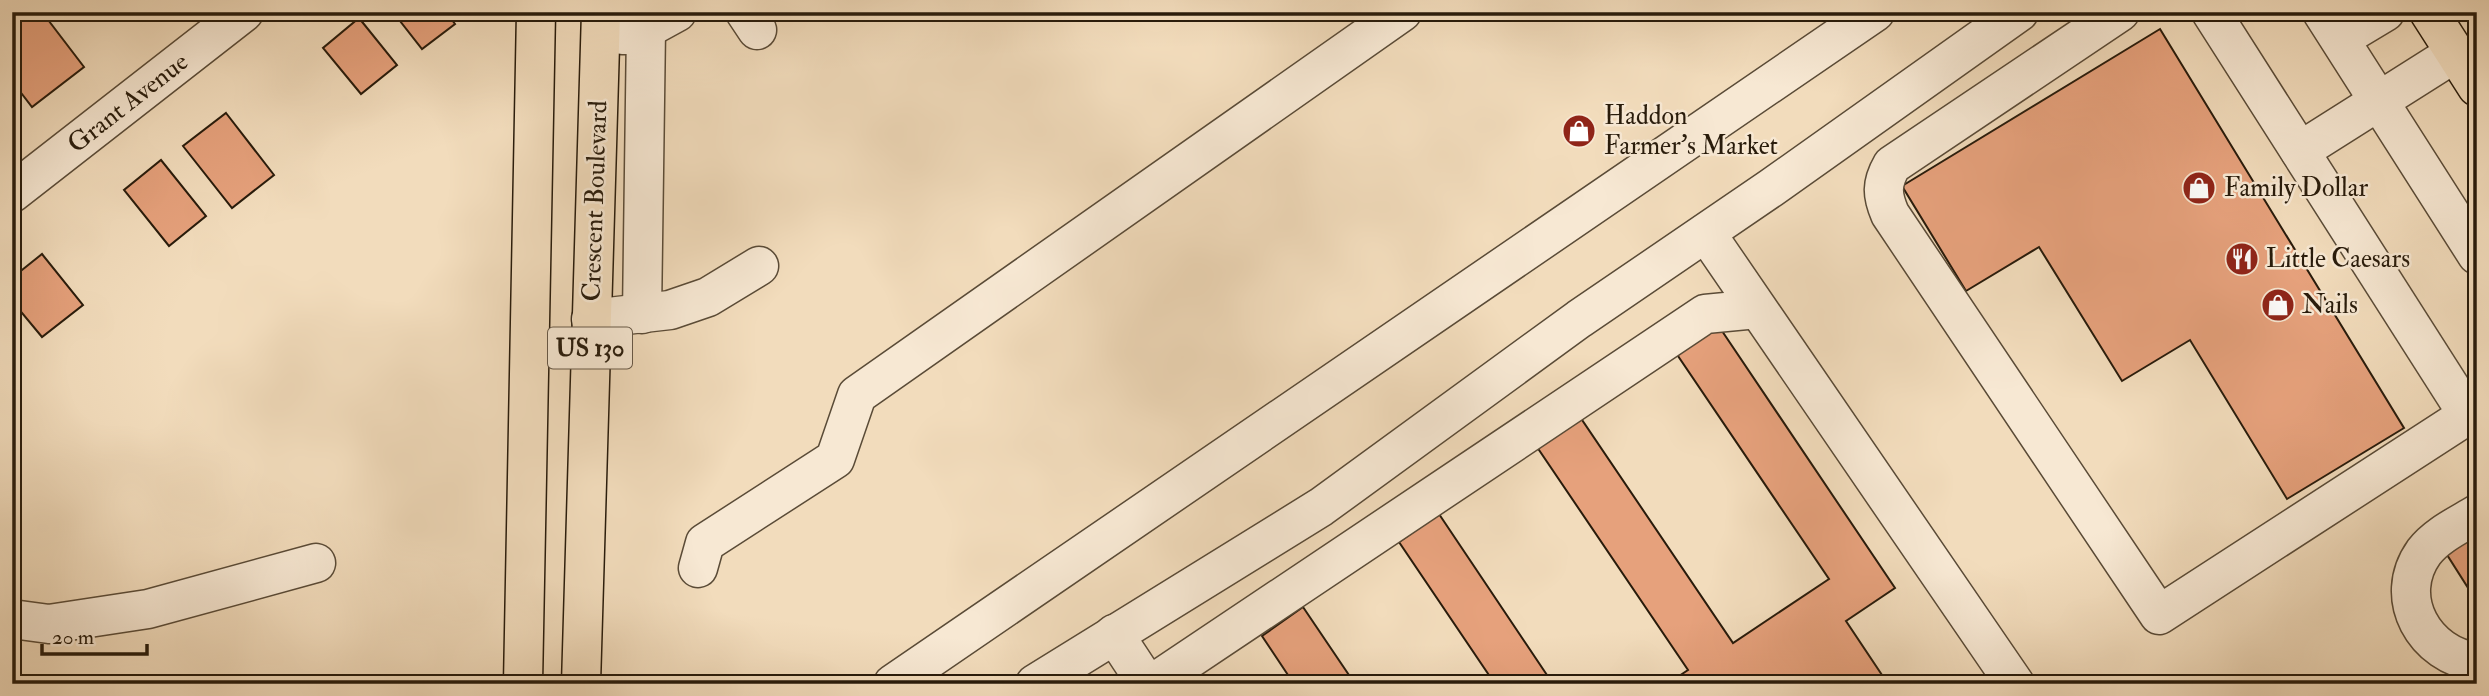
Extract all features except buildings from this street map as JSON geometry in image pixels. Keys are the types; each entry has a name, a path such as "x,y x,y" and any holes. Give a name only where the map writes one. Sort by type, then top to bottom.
{"main road":[{"name":"US 130","path":"523,684 536,12"},
{"path":"2429,12 2477,87"},
{"name":"Crescent Boulevard","path":"581,684 601,24"}],"street":[{"name":"Grant Avenue","path":"12,193 244,12"},
{"path":"698,568 705,543 835,459 857,395 1402,12"},
{"path":"893,684 1875,12"},
{"path":"1040,682 1321,507 1579,319 1706,233 2019,12"},
{"path":"2120,12 1892,165 1885,178 1882,195 1890,215 2159,615 2301,520 2472,412 2211,12"},
{"path":"2385,12 2331,26 2477,255"},
{"path":"601,24 635,36 661,21"},
{"path":"642,314 661,21"},
{"path":"2300,151 2455,53"},
{"path":"1706,233 2015,684"},
{"path":"591,319 670,310 708,297 760,266"},
{"path":"1114,634 1150,684 1705,314 1757,309"},
{"path":"2477,514 2435,540 2423,553 2414,575 2411,593 2415,616 2431,641 2451,655 2477,662"},
{"path":"12,619 50,624 148,610 316,563"}],"place":[{"name":"Haddon Farmer's Market","path":"1579,131"},
{"name":"Family Dollar","path":"2199,188"},
{"name":"Little Caesars","path":"2242,259"},
{"name":"Nails","path":"2278,305"}]}
